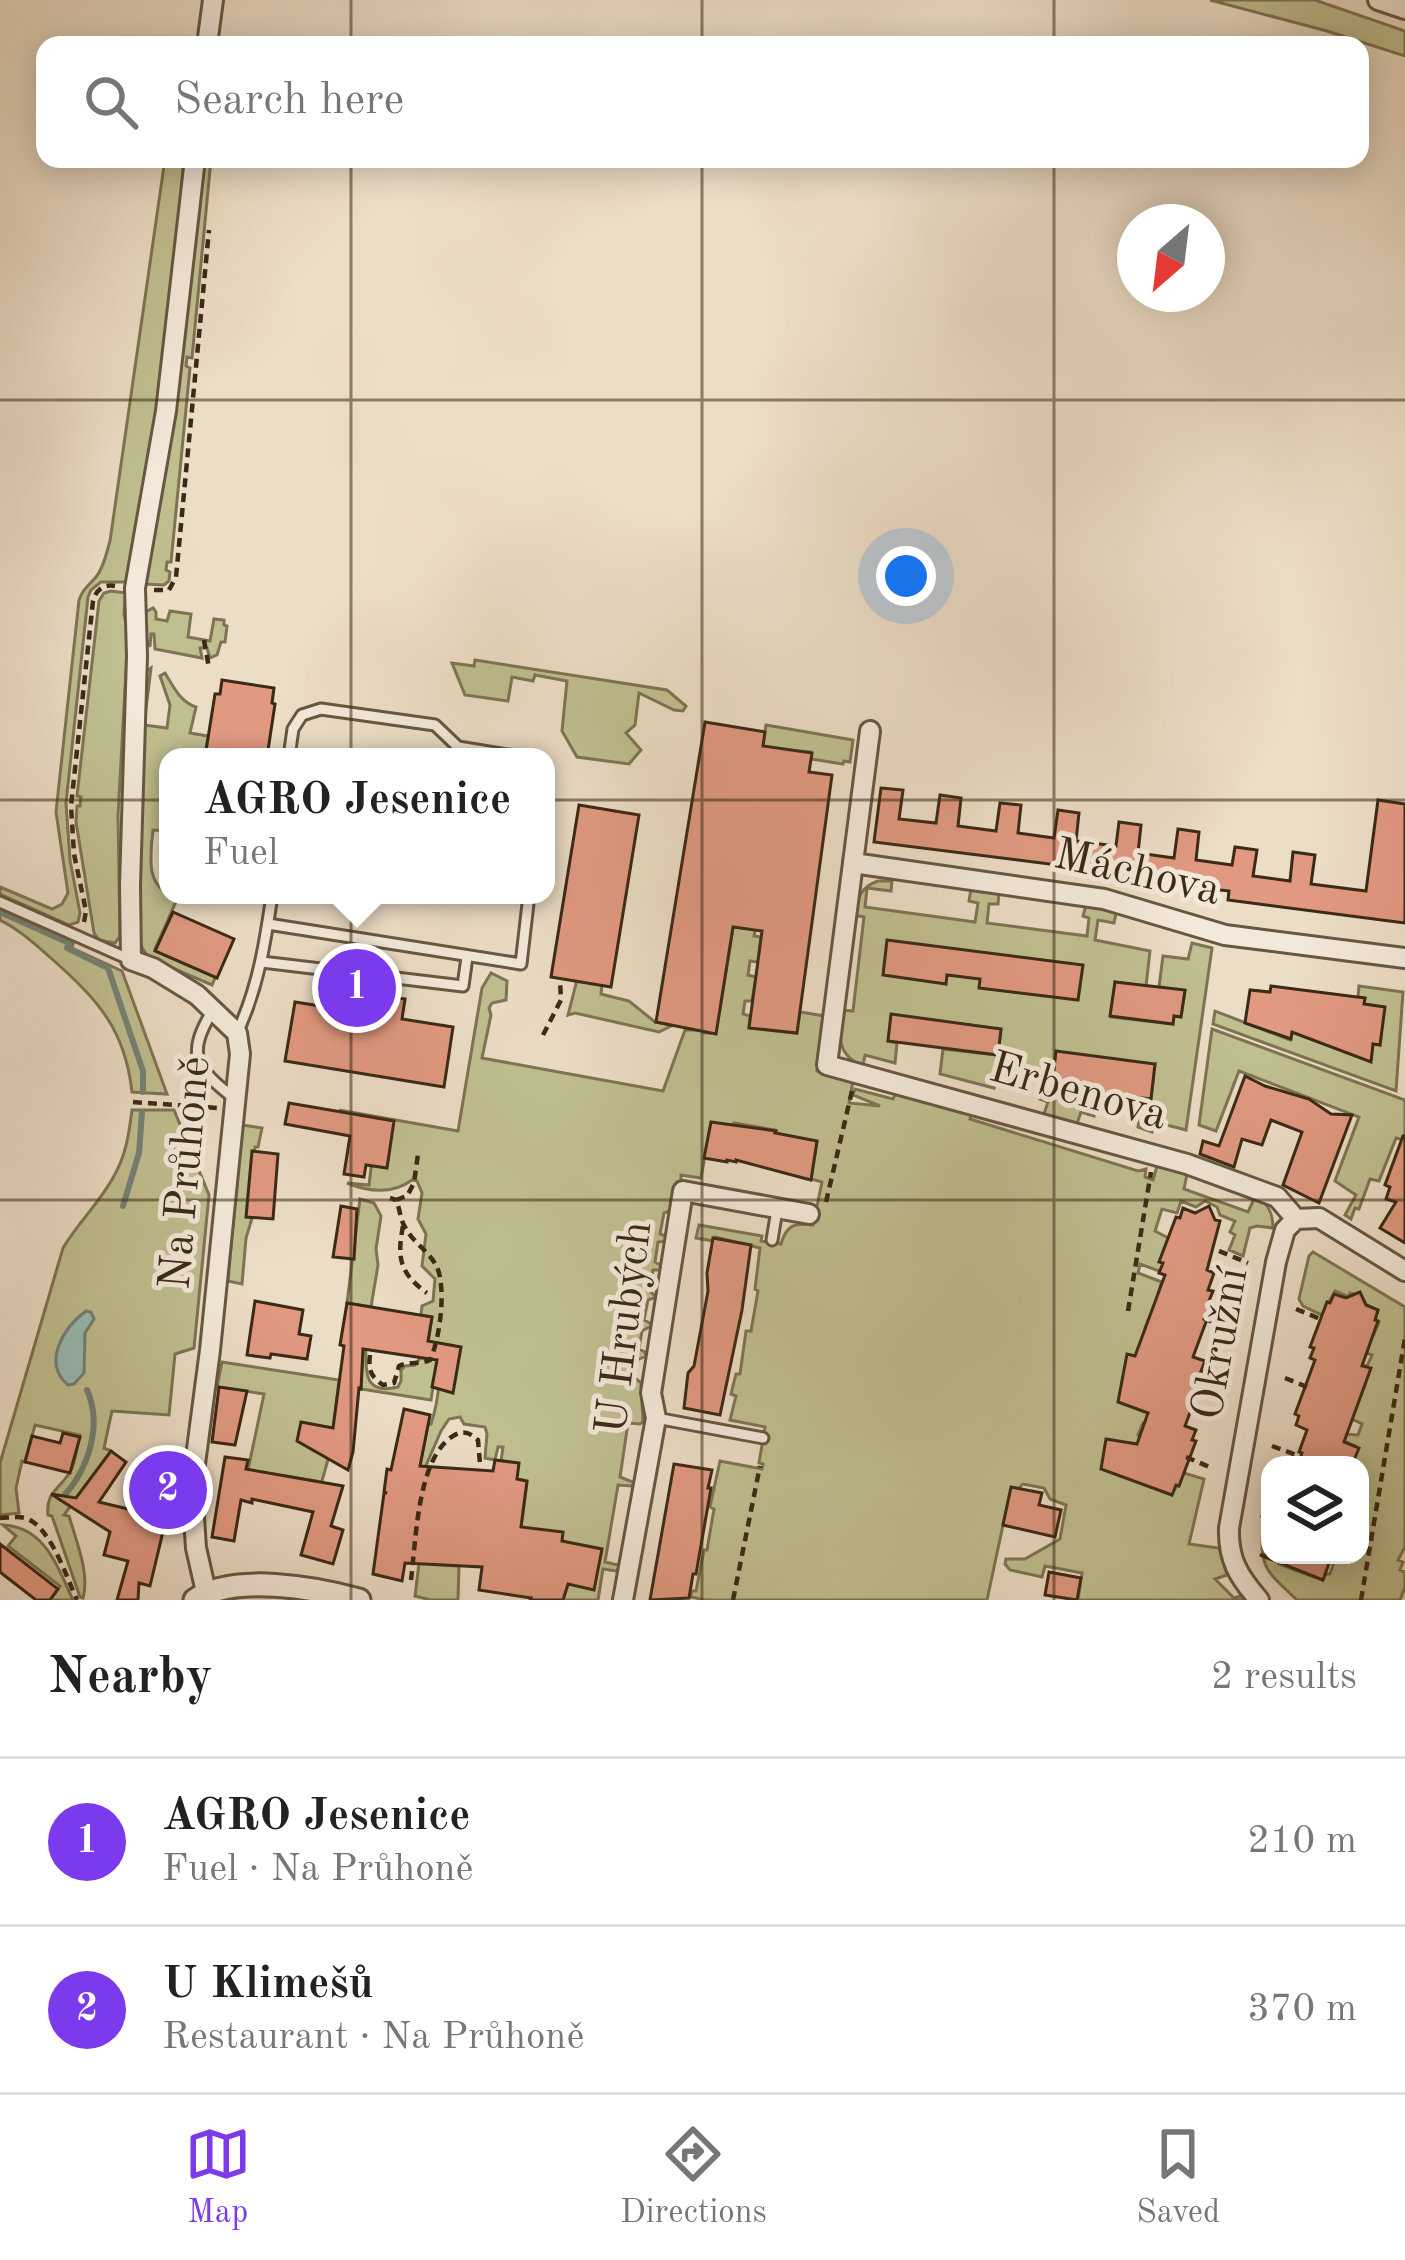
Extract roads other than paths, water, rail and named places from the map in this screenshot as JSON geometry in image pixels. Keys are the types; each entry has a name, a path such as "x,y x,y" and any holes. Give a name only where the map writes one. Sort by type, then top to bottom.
{"street":[{"path":"208,36 213,0"},
{"path":"1378,0 1405,9"},
{"path":"131,960 136,592 166,411 193,168"},
{"path":"853,863 869,731"},
{"name":"Máchova","path":"853,863 1103,899 1219,934 1405,958"},
{"name":"Erbenova","path":"853,863 827,1065 1237,1180 1276,1197 1296,1219"},
{"name":"Na Průhoně","path":"131,960 197,994 237,1033 240,1054 192,1487 201,1596"},
{"name":"U Hrubých","path":"623,1600 656,1418 652,1382 683,1191 777,1209 813,1209"},
{"name":"Okružní","path":"1259,1600 1235,1572 1229,1528 1285,1230 1296,1219 1319,1218 1405,1271"},
{"path":"201,1596 266,1584 359,1600"}],"lane":[{"path":"291,748 293,729 302,715 321,709 435,725 464,748"},
{"path":"0,902 131,960"},
{"path":"237,1033 262,962 271,904"},
{"path":"268,924 520,964 528,904"},
{"path":"262,962 464,986 467,957"},
{"path":"213,1010 197,1039 199,1058 205,1074 236,1105"},
{"path":"772,1240 777,1209"},
{"path":"656,1418 763,1438"}],"water":[{"path":"86,1311 94,1319 85,1333 84,1373 68,1385 60,1376 56,1356 63,1336"}],"waterway":[{"path":"0,912 69,943 67,948 108,968 143,1071 143,1092"},
{"path":"123,1206 139,1153 142,1112"},
{"path":"61,1499 79,1475 90,1448 93,1418 87,1390"}],"place":[{"name":"AGRO Jesenice","path":"357,988"},
{"name":"U Klimešů","path":"168,1490"}]}
